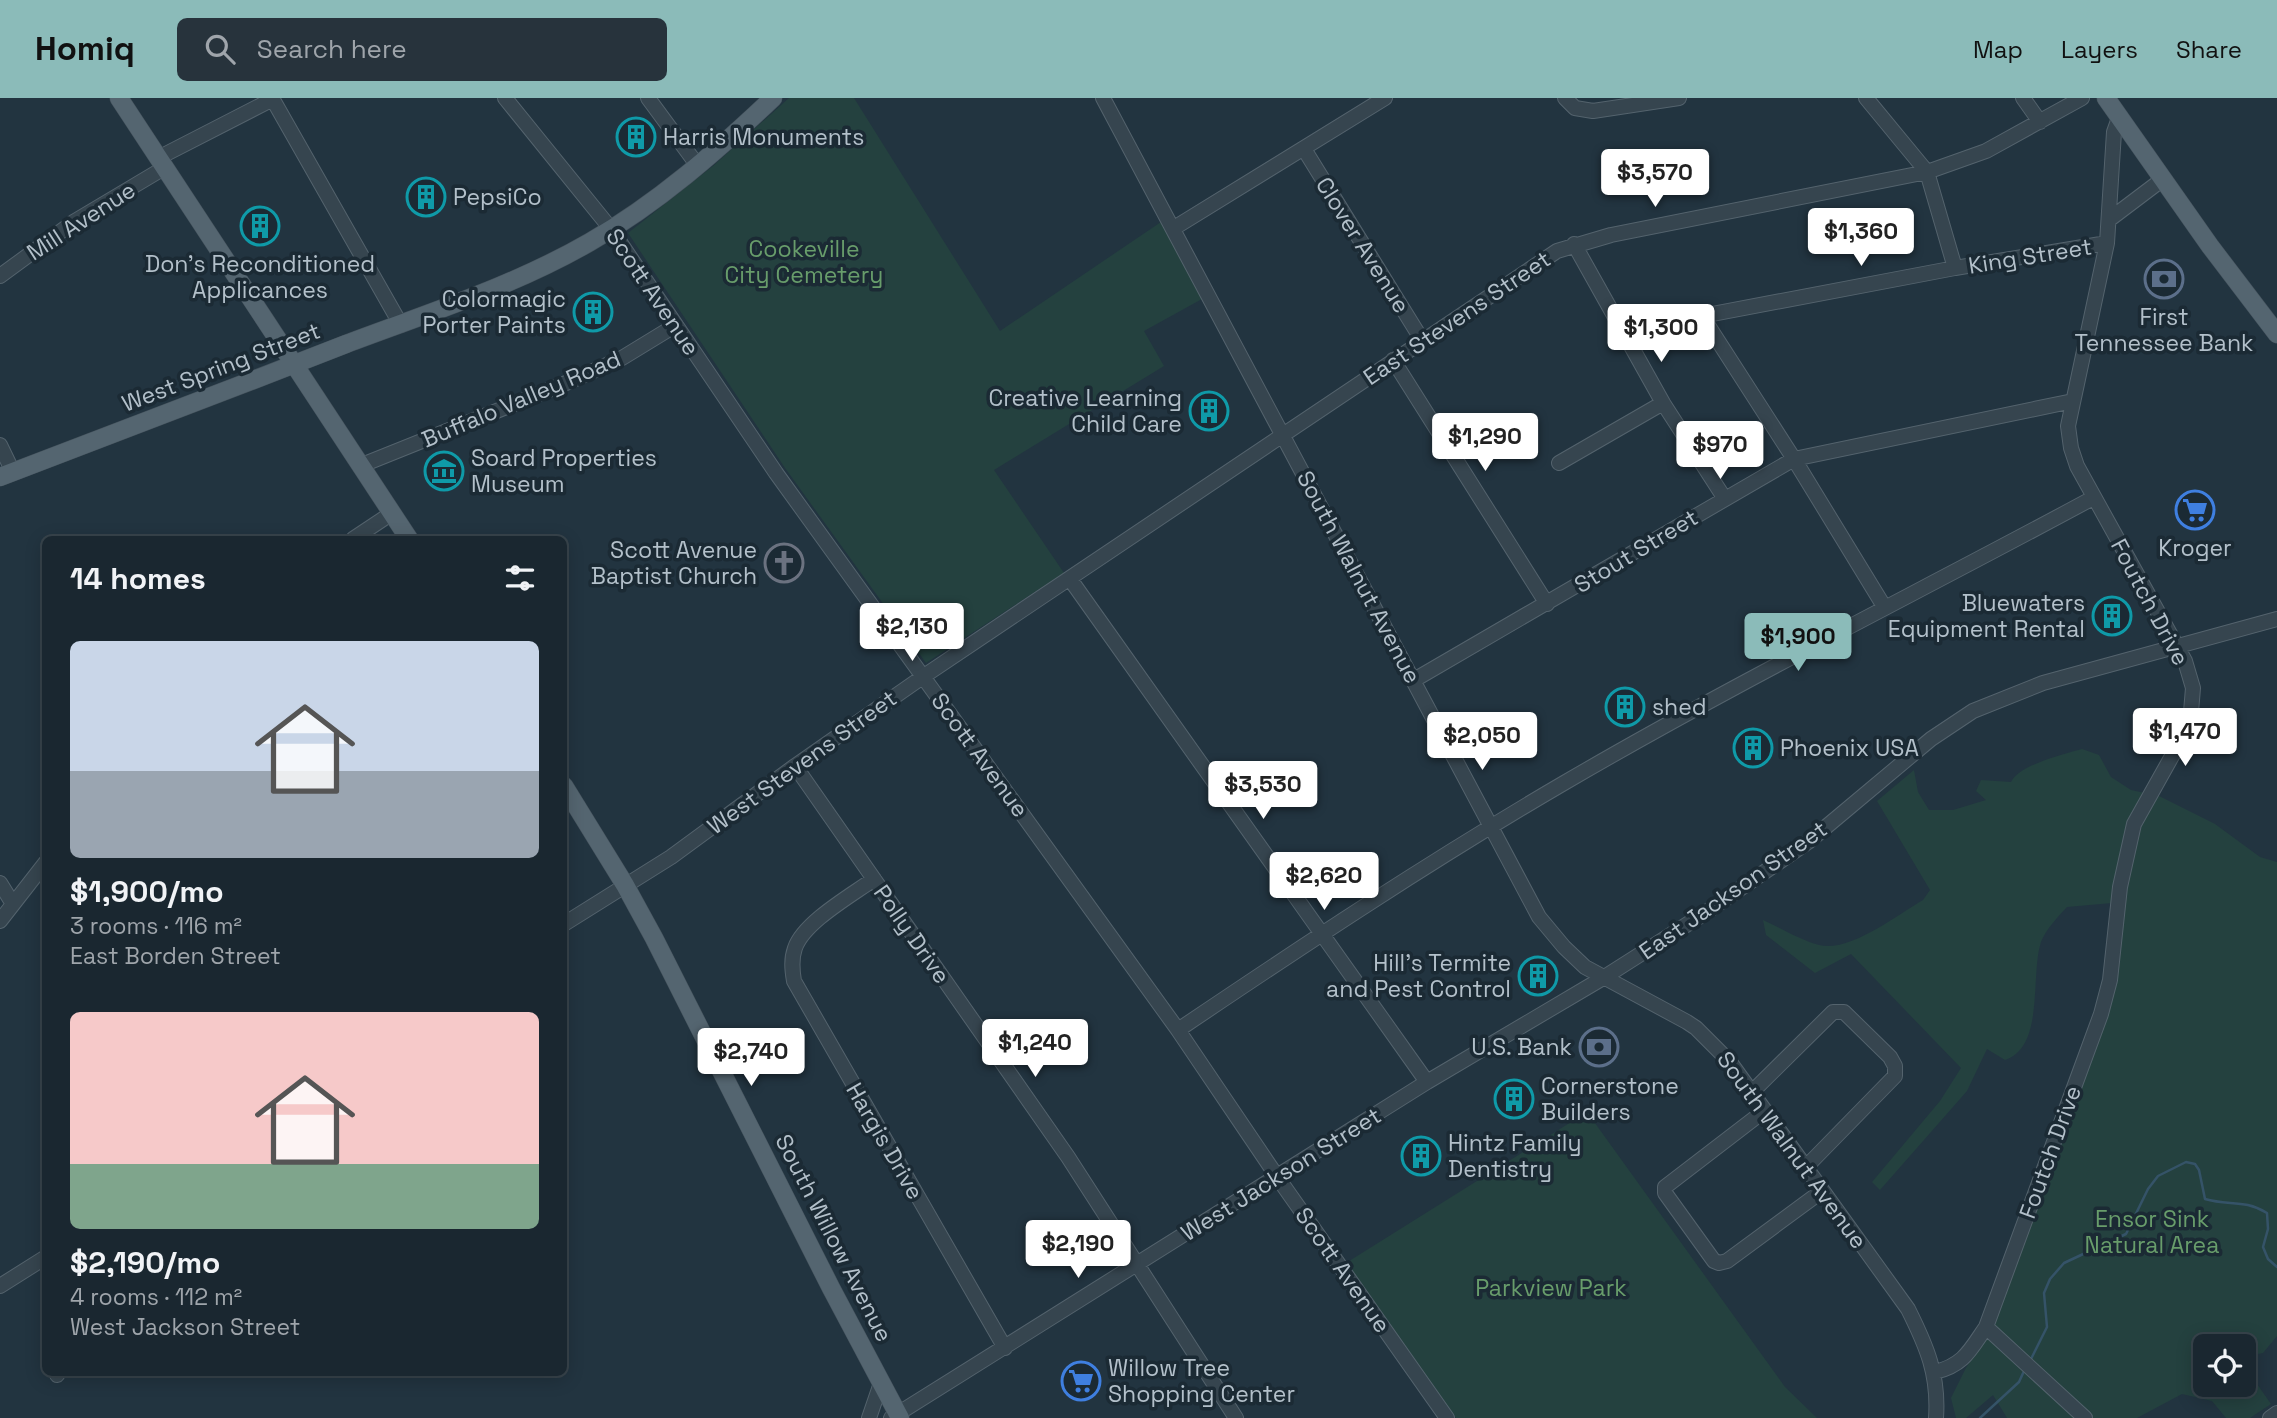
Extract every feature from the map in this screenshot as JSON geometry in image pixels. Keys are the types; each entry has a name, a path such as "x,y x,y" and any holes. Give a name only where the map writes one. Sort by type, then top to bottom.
{"main road":[{"path":"119,98 407,536"},
{"name":"West Spring Street","path":"6,474 401,325 539,268 611,229 661,196 773,98"},
{"path":"2106,98 2277,334"},
{"name":"South Willow Avenue","path":"567,791 654,938 896,1417"}],"street":[{"name":"Mill Avenue","path":"0,276 161,163 272,98"},
{"path":"272,98 401,325"},
{"name":"Scott Avenue","path":"505,98 611,229 788,489 1178,1030 1278,1178 1447,1418"},
{"path":"648,98 698,166"},
{"name":"South Walnut Avenue","path":"1103,98 1522,888 1550,933 1585,967 1696,1028 1730,1062 1908,1310 1925,1343 1935,1372 1936,1418"},
{"path":"1174,228 1385,98"},
{"path":"1565,98 1575,108 1593,111 1679,98"},
{"path":"1866,98 1927,172 1955,268"},
{"path":"2023,98 2040,122"},
{"name":"East Stevens Street","path":"1284,435 1542,259 1574,244 1955,164 2082,98"},
{"name":"Foutch Drive","path":"1935,1372 1951,1368 1965,1357 1986,1327 2101,1014 2110,980 2120,887 2134,824 2190,724 2193,688 2185,661 2093,498 2071,448 2068,426 2107,243 2115,132 2119,118"},
{"name":"Clover Avenue","path":"1304,149 1422,340"},
{"path":"2110,219 2163,180"},
{"name":"King Street","path":"1623,331 1955,268 2107,243"},
{"path":"1574,244 1663,403 1725,499"},
{"path":"1702,316 1794,458 1885,608"},
{"name":"Buffalo Valley Road","path":"362,465 580,377 622,358 676,325"},
{"path":"1393,360 1547,604"},
{"name":"Stout Street","path":"1414,680 1794,458 2073,401"},
{"path":"1559,463 1663,403"},
{"name":"West Stevens Street","path":"567,922 671,857 924,676 1284,435"},
{"path":"0,445 6,474"},
{"path":"1178,1030 1490,827 1728,690 2093,498"},
{"path":"358,536 392,513"},
{"path":"1070,579 1427,1082"},
{"name":"East Jackson Street","path":"1603,978 1705,913 1808,842 1931,738 1962,717 2043,682 2277,619"},
{"name":"Polly Drive","path":"795,766 1068,1157 1236,1418"},
{"path":"0,921 42,874"},
{"name":"Hargis Drive","path":"874,879 813,923 802,935 795,946 791,965 794,981 1005,1348"},
{"path":"0,883 13,904"},
{"name":"West Jackson Street","path":"896,1417 1427,1082 1603,978"},
{"path":"1751,1093 1833,1012 1844,1012 1890,1057 1895,1066 1895,1076 1805,1168"},
{"path":"1764,1111 1665,1187 1665,1193 1705,1250 1714,1261 1727,1261 1822,1191"},
{"path":"0,1286 42,1260"},
{"path":"1986,1327 2085,1418"},
{"path":"869,1418 881,1383"},
{"path":"2270,1418 2277,1413"}],"green space":[{"name":"Cookeville City Cemetery","path":"789,98 854,98 1000,331 1161,222 1202,299 1144,331 1164,366 994,470 1064,573 926,663 785,468 628,233 713,166"},
{"name":"Ensor Sink Natural Area","path":"2082,749 2099,755 2111,777 2131,790 2159,796 2215,824 2260,857 2277,862 2277,1336 2263,1353 2256,1354 2256,1334 2193,1334 2193,1397 2182,1394 2137,1418 2007,1418 1993,1395 1966,1418 1956,1418 1951,1398 1986,1337 2110,980 2112,903 2067,907 2052,923 2041,942 2034,1009 2026,1041 2018,1053 2005,1060 1987,1049 1967,1091 1880,1190 1872,1182 1940,1101 1961,1068 1851,954 1815,973 1766,935 1763,920 1819,945 1844,943 1872,931 1923,900 1930,890 1877,801 1914,770 1918,792 1929,810 1953,810 1986,800 1976,791 1981,780 2011,782 2023,770"},
{"name":"Parkview Park","path":"1587,1112 1785,1387 1817,1418 1456,1418 1346,1263"},
{"name":"Ensor Sink Natural Area","path":"2256,1383 2271,1404 2250,1418 2226,1418 2212,1401 2195,1397 2256,1397"}],"waterway":[{"path":"2031,1359 2047,1327 2044,1293 2050,1279 2064,1263 2126,1234 2148,1189 2158,1176 2186,1162 2195,1164 2199,1170 2205,1199 2244,1204 2267,1213 2268,1229 2263,1247 2268,1259 2277,1267"},
{"path":"1980,1418 2019,1382 2024,1371"}],"place":[{"name":"Harris Monuments","path":"636,137"},
{"name":"PepsiCo","path":"426,197"},
{"name":"Don's Reconditioned Applicances","path":"260,226"},
{"name":"First Tennessee Bank","path":"2164,279"},
{"name":"Colormagic Porter Paints","path":"593,312"},
{"name":"Creative Learning Child Care","path":"1209,411"},
{"name":"Soard Properties Museum","path":"444,471"},
{"name":"Kroger","path":"2195,510"},
{"name":"Scott Avenue Baptist Church","path":"784,563"},
{"name":"Bluewaters Equipment Rental","path":"2112,616"},
{"name":"shed","path":"1625,707"},
{"name":"Phoenix USA","path":"1753,748"},
{"name":"Hill's Termite and Pest Control","path":"1538,976"},
{"name":"U.S. Bank","path":"1599,1047"},
{"name":"Cornerstone Builders","path":"1514,1099"},
{"name":"Hintz Family Dentistry","path":"1421,1156"},
{"name":"Willow Tree Shopping Center","path":"1081,1381"}]}
